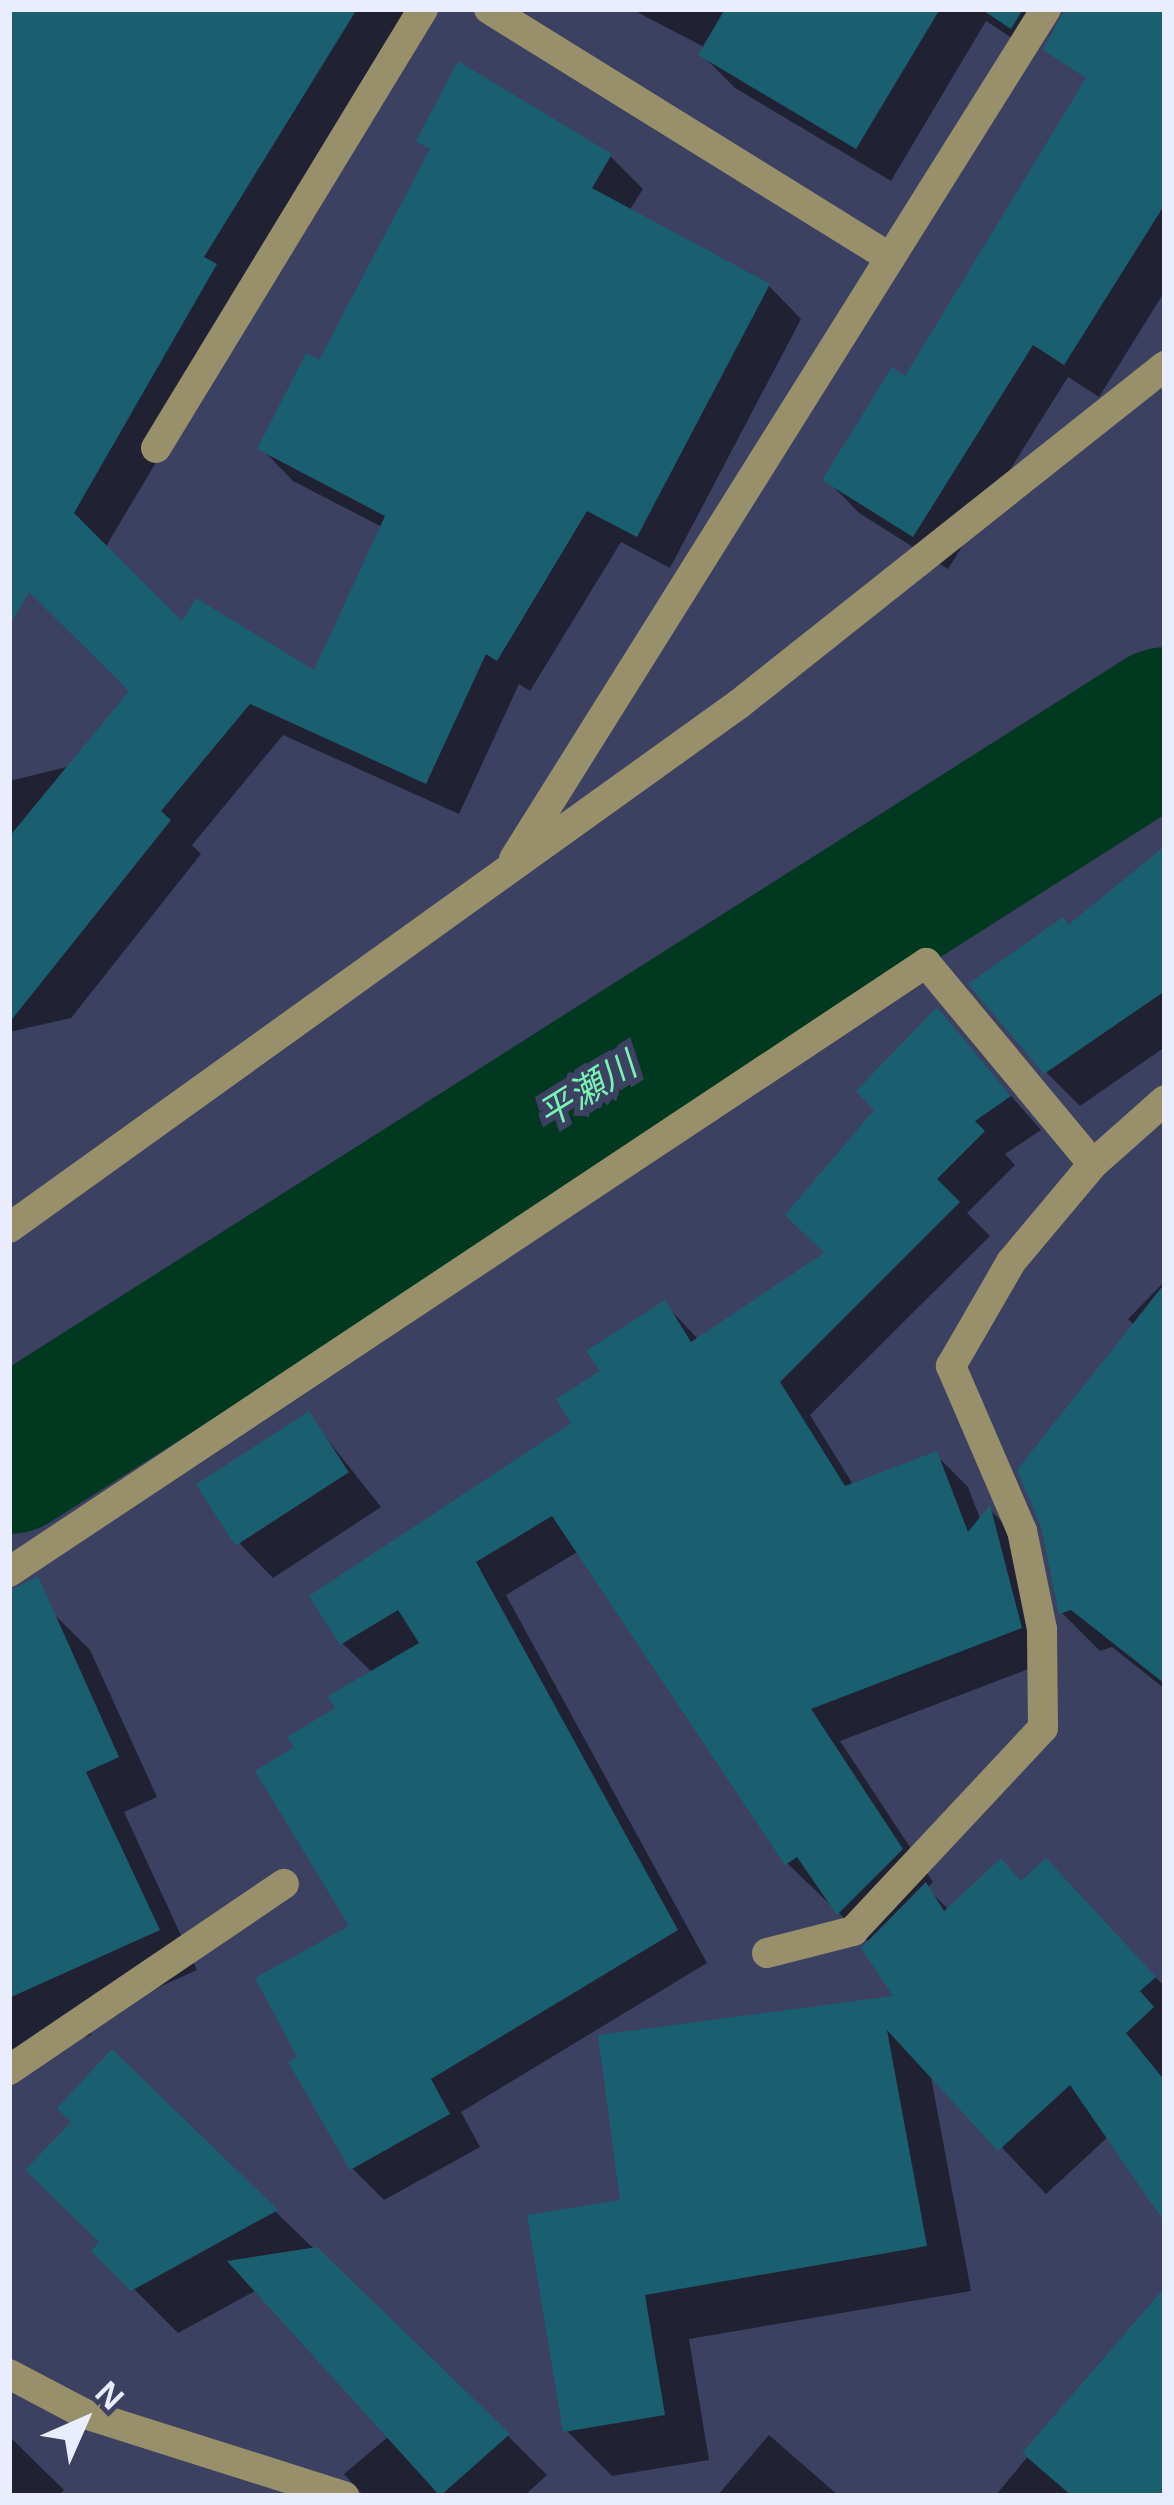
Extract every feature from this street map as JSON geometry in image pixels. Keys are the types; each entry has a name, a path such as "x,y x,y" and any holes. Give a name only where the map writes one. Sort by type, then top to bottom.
{"street":[{"path":"156,448 423,9"},
{"path":"489,9 890,257"},
{"path":"504,874 1046,9"},
{"path":"9,1228 739,704 1165,366"},
{"path":"9,1572 926,964 1093,1164"},
{"path":"767,1953 853,1931 1043,1728 1042,1629 1022,1531 952,1366 1011,1262 1093,1164 1165,1100"},
{"path":"9,2070 284,1884"},
{"path":"9,2374 85,2414 344,2496"}],"building":[{"path":"9,9 357,9 204,257 217,264 74,513 182,621 196,598 314,670 385,516 257,449 306,353 319,360 430,149 416,141 458,61 612,154 592,188 770,284 637,537 587,511 497,661 486,654 426,784 250,704 161,811 171,820 9,1023 9,837 129,691 29,592 9,626"},
{"path":"725,9 940,9 856,149 698,55"},
{"path":"981,9 1023,9 1011,29"},
{"path":"1065,9 1165,9 1165,204 1064,365 1033,345 913,537 822,480 892,367 905,376 1086,78 1043,50"},
{"path":"1165,846 1165,991 1044,1074 968,984 1063,917 1068,925"},
{"path":"937,1007 1011,1096 975,1121 985,1131 937,1179 960,1202 780,1382 845,1486 937,1451 968,1532 990,1505 1022,1628 811,1709 903,1849 837,1915 797,1857 785,1865 552,1516 476,1562 678,1930 431,2079 450,2114 350,2170 288,2062 297,2057 255,1978 349,1926 255,1771 294,1747 287,1737 335,1708 328,1696 419,1643 398,1610 340,1645 309,1596 571,1423 556,1399 600,1371 586,1351 665,1300 691,1342 824,1253 785,1215 874,1110 856,1091"},
{"path":"1165,1283 1165,1684 1071,1610 1059,1614 1041,1527 1017,1470"},
{"path":"309,1411 349,1472 236,1546 196,1485"},
{"path":"38,1576 119,1757 86,1772 160,1930 9,1998 9,1591"},
{"path":"1001,1858 1021,1881 1046,1858 1156,1977 1140,1991 1154,2007 1126,2033 1165,2081 1165,2223 1070,2085 998,2151 887,2030 927,2246 645,2295 665,2415 563,2432 527,2215 620,2200 598,2035 893,1996 861,1948 926,1882 944,1911"},
{"path":"112,2049 278,2210 131,2291 91,2251 99,2242 25,2170 71,2122 57,2108"},
{"path":"317,2247 510,2434 440,2496 227,2261"},
{"path":"1165,2287 1165,2496 1072,2496 1022,2453"}],"waterway":[{"name":"平瀬川","path":"9,1457 1165,723"}]}
